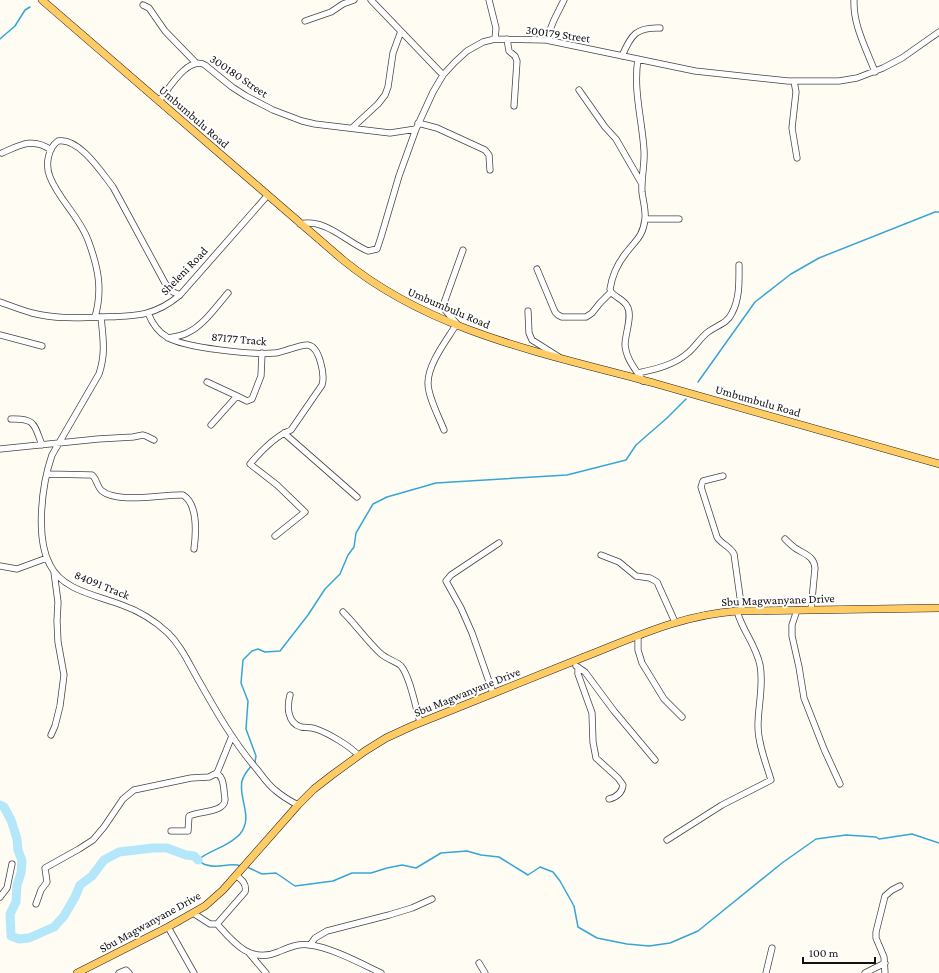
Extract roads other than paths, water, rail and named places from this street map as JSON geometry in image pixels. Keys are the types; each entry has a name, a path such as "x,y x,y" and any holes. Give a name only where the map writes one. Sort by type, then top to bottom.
{"main road":[{"name":"Umbumbulu Road","path":"42,0 342,260 369,281 410,304 457,326 487,337 939,464"},
{"name":"Sbu Magwanyane Drive","path":"77,973 168,927 193,913 219,895 298,805 332,775 358,755 386,738 420,722 493,693 576,664 638,636 675,622 714,613 739,611 939,608"}],"street":[{"path":"305,21 331,12 343,4 354,0"},
{"path":"371,0 443,75"},
{"path":"489,0 496,28 495,39"},
{"path":"546,40 564,0"},
{"path":"854,0 854,13 857,27 875,72"},
{"path":"143,5 149,8 165,31 196,63"},
{"path":"622,56 628,40 636,32 646,28 660,28"},
{"path":"352,128 378,104 385,95 388,87 393,52 401,31"},
{"name":"300179 Street","path":"300,224 309,222 324,226 337,232 368,252 377,248 399,176 417,126 433,92 443,75 467,51 483,42 495,39 546,40 695,71 794,81 839,81 857,78 875,72 902,58 939,32"},
{"path":"507,39 509,51 515,56 517,61 514,106"},
{"path":"538,269 555,312 560,316 586,317 592,313 610,292 610,286 617,266 626,252 638,240 645,219 642,184 644,158 636,88 638,59"},
{"name":"300180 Street","path":"159,101 178,76 187,67 200,63 205,65 232,87 246,96 287,116 315,124 390,133 417,126"},
{"path":"794,81 796,92 792,128 797,158"},
{"path":"579,90 616,140 642,184"},
{"path":"417,126 437,128 485,150 488,153 490,160 490,170"},
{"path":"95,317 99,295 99,283 97,270 88,239 50,178 48,167 51,150 58,141 65,141 80,149 94,163 113,187 165,283 173,292 180,295"},
{"path":"2,153 30,142 40,143 51,150"},
{"name":"Sheleni Road","path":"0,302 33,313 67,317 134,316 148,313 164,306 180,295 267,196"},
{"path":"645,219 679,219"},
{"path":"444,430 430,394 428,383 431,371 443,344 457,326 445,310 444,303 462,250"},
{"path":"638,373 657,369 682,358 707,333 727,321 733,312 737,300 739,264"},
{"path":"610,292 624,302 629,310 630,314 625,345 628,355 644,381"},
{"path":"148,313 153,324 165,336 180,336 191,331 201,323 228,293"},
{"path":"528,311 529,333 532,340 560,358"},
{"name":"84091 Track","path":"101,317 104,350 102,364 96,379 52,455 47,474 41,521 42,536 47,558 54,572 68,584 143,614 158,625 175,641 181,648 204,691 232,736 275,791 298,805"},
{"path":"0,335 42,346"},
{"name":"87177 Track","path":"165,336 189,345 262,353 279,352 306,345 311,346 315,350 323,370 324,378 322,385 291,430 284,433"},
{"path":"206,382 247,401 250,400 261,376 262,353"},
{"path":"212,425 237,396"},
{"path":"11,419 26,419 31,422 42,445"},
{"path":"275,536 305,512 277,485 250,464 284,433 357,497"},
{"path":"0,449 143,435 154,440"},
{"path":"47,474 92,475 99,489 109,494 138,498 183,495 190,500 192,506 195,526 194,549"},
{"path":"667,840 722,805 771,780 760,741 758,728 761,695 760,665 756,650 741,624 734,554 729,547 717,537 701,487 702,481 723,476"},
{"path":"785,539 795,548 810,556 814,562 815,568 811,610"},
{"path":"493,693 470,627 446,581 456,571 499,543"},
{"path":"601,555 619,562 636,576 650,578 657,582 675,622"},
{"path":"0,566 17,569 47,558"},
{"path":"51,735 60,706 64,675 58,642 58,602 54,572"},
{"path":"797,610 792,625 792,636 804,698 824,749 840,784"},
{"path":"343,612 380,653 403,668 420,722"},
{"path":"638,636 638,650 642,663 664,699 682,717"},
{"path":"576,664 585,672 614,711 655,760"},
{"path":"576,664 578,674 592,713 593,742 596,758 620,780 623,785 620,793 615,798 610,799"},
{"path":"290,695 288,704 289,713 296,724 302,727 318,729 348,746 358,755"},
{"path":"36,904 41,890 47,882 45,868 93,840 128,794 140,788 191,778 209,777 217,773 232,736"},
{"path":"171,831 188,831 189,816 209,812 224,804 225,800 222,777 217,773"},
{"path":"0,897 7,888 12,864"},
{"path":"217,924 245,892 245,885 238,874"},
{"path":"885,973 885,963 876,938 876,932 885,896 900,886"},
{"path":"310,945 315,938 327,931 412,908 432,899"},
{"path":"193,913 210,924 217,924 235,944 249,953 266,973"},
{"path":"168,927 194,973"},
{"path":"249,953 270,955 295,946 310,945 326,949 381,973"},
{"path":"766,973 772,948"},
{"path":"479,963 485,973"},
{"path":"865,973 885,963"},
{"path":"119,973 126,970 129,973"}],"waterway":[{"path":"0,39 15,26 25,10 30,7"},
{"path":"698,382 755,302 791,274 819,258 935,212 939,212"},
{"path":"255,762 256,756 246,729 248,701 241,683 243,660 252,651 258,649 265,652 280,651 308,615 325,589 340,574 348,555 354,547 356,533 373,504 387,497 436,483 567,475 626,460 636,445 686,399"},
{"path":"241,866 211,866 198,860 230,842 240,834 244,828 246,815 241,788 245,774 252,765"},
{"path":"0,805 4,807 11,820 22,861 21,873 17,885 16,902 10,914 11,936 19,939 29,938 54,927 64,916 80,885 92,876 104,860 119,852 167,848 186,855 194,856 198,860"},
{"path":"247,867 262,874 276,873 295,886 333,881 352,873 371,873 402,865 416,868 441,853 467,851 481,855 499,857 528,875 540,867 553,872 560,881 574,906 578,927 597,938 627,944 649,946 670,943 698,931 782,863 816,839 846,835 876,837 879,839 912,834 939,843"}]}
